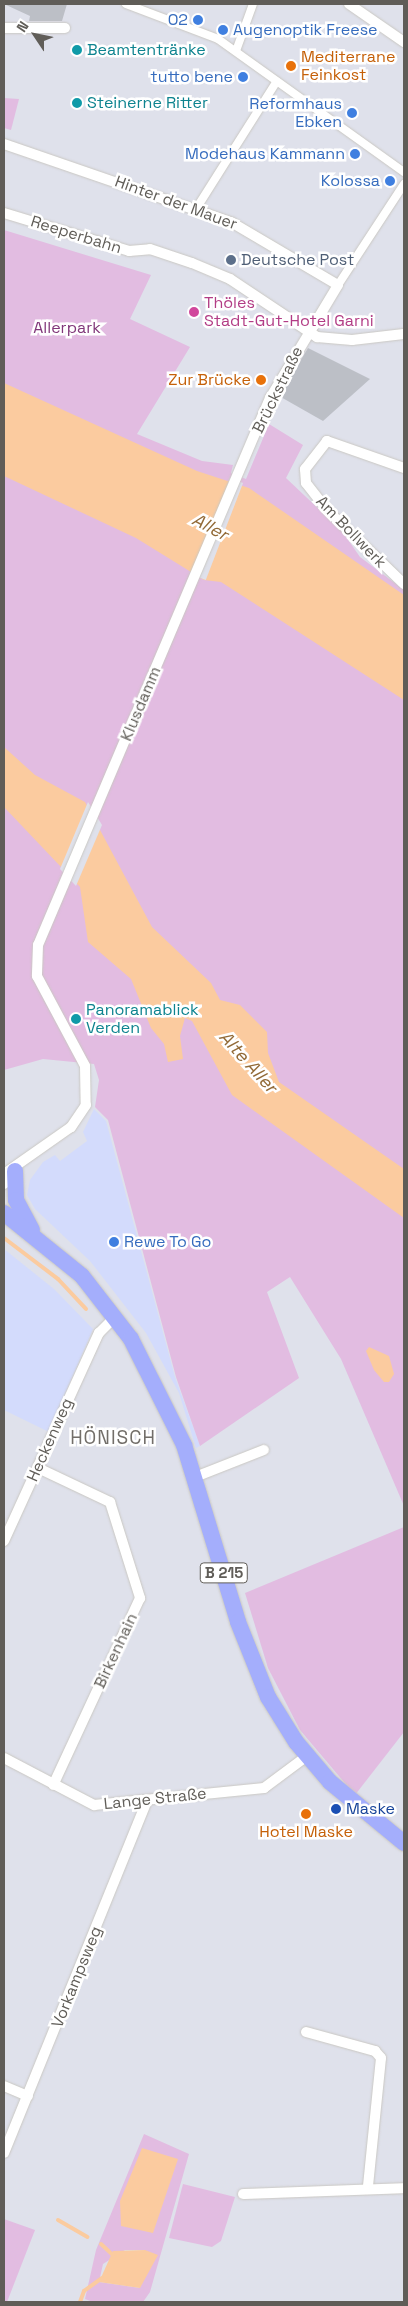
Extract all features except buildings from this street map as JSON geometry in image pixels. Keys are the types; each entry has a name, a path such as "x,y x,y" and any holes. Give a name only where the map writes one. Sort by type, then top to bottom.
{"main road":[{"path":"13,1170 16,1200 35,1235"},
{"name":"B 215","path":"4,1213 35,1235 82,1276 116,1316 172,1414 195,1477 248,1650 268,1696 307,1756 347,1798 404,1843"}],"street":[{"path":"126,4 218,39 404,172"},
{"path":"236,51 253,4"},
{"path":"349,4 404,42"},
{"path":"4,28 65,28"},
{"path":"196,209 277,80"},
{"name":"Hinter der Mauer","path":"4,144 196,209 245,228 338,285"},
{"name":"Brückstraße","path":"240,474 270,398 307,333 404,184"},
{"name":"Reeperbahn","path":"4,213 129,251 150,249 192,263 230,279 307,333"},
{"path":"307,333 352,340 404,334"},
{"name":"Am Bollwerk","path":"401,462 327,441 318,450 305,469 306,483 327,510 404,584"},
{"name":"Klusdamm","path":"4,1184 13,1170 78,1121 88,1094 85,1066 37,976 35,956 240,474"},
{"name":"Heckenweg","path":"4,1541 99,1333 116,1316"},
{"path":"195,1477 264,1450"},
{"name":"Birkenhain","path":"38,1468 110,1502 140,1598 53,1785"},
{"name":"Lange Straße","path":"4,1758 94,1805 264,1788 307,1756"},
{"name":"Vorkampsweg","path":"4,2154 147,1800"},
{"path":"306,2032 374,2051 381,2058 368,2187"},
{"path":"4,2086 28,2096"},
{"path":"243,2194 368,2187 404,2188"}],"shaded area":[{"path":"94,1109 106,1121 175,1377 200,1446 196,1448 179,1393 146,1333 90,1261 35,1209 27,1195 30,1180 43,1162 55,1155 60,1161 87,1141 83,1132"},
{"path":"4,1249 54,1289 93,1329 49,1432 4,1410"}],"green space":[{"path":"4,98 19,99 11,130 4,128"},
{"name":"Allerpark","path":"4,230 151,275 130,319 190,347 137,434 202,461 233,465 231,473 246,479 269,424 303,445 286,478 342,531 360,557 404,590 404,1506 341,1359 290,1277 267,1292 299,1378 200,1446 176,1377 108,1120 95,1107 99,1080 94,1064 43,1059 4,1070"},
{"path":"404,1527 404,1732 355,1795 300,1730 268,1668 245,1593"},
{"path":"144,2134 189,2154 150,2292 143,2302 93,2302 85,2299 96,2250","holes":["125,2250 145,2250 140,2288 99,2282 103,2264"]},
{"path":"183,2184 235,2197 221,2241 212,2247 169,2238"},
{"path":"4,2219 35,2230 7,2302 4,2302"}],"water":[{"name":"Aller","path":"4,383 197,471 249,488 404,595 404,700 221,582 204,580 136,538 4,476"},
{"name":"Alte Aller","path":"4,747 35,775 85,802 152,927 211,983 220,1000 240,1005 267,1032 268,1053 279,1082 404,1169 404,1218 232,1095 192,1021 185,1018 180,1036 183,1059 168,1062 164,1044 151,1028 131,979 88,942 80,887 4,807"},
{"path":"369,1347 389,1356 394,1374 389,1382 384,1382 374,1370 366,1351"},
{"path":"142,2148 178,2159 153,2233 121,2226 120,2201"},
{"path":"145,2250 158,2255 140,2288 99,2282 113,2251"}],"pier":[{"path":"230,478 243,483 206,580 193,575"},
{"path":"88,802 102,825 76,886 60,869"}],"waterway":[{"path":"4,1238 58,1279 86,1309"},
{"path":"58,2220 88,2237"},
{"path":"101,2244 113,2255"},
{"path":"80,2302 84,2291 102,2278"}],"place":[{"name":"O2","path":"198,20"},
{"name":"Augenoptik Freese","path":"223,30"},
{"name":"Beamtentränke","path":"77,50"},
{"name":"Mediterrane Feinkost","path":"291,66"},
{"name":"tutto bene","path":"243,77"},
{"name":"Steinerne Ritter","path":"77,103"},
{"name":"Reformhaus Ebken","path":"352,113"},
{"name":"Modehaus Kammann","path":"355,154"},
{"name":"Kolossa","path":"390,181"},
{"name":"Deutsche Post","path":"231,260"},
{"name":"Thöles Stadt-Gut-Hotel Garni","path":"194,312"},
{"name":"Zur Brücke","path":"261,380"},
{"name":"Panoramablick Verden","path":"76,1019"},
{"name":"Rewe To Go","path":"114,1242"},
{"name":"Maske","path":"336,1809"},
{"name":"Hotel Maske","path":"306,1814"}],"district":[{"name":"HÖNISCH","path":"113,1438"}]}
